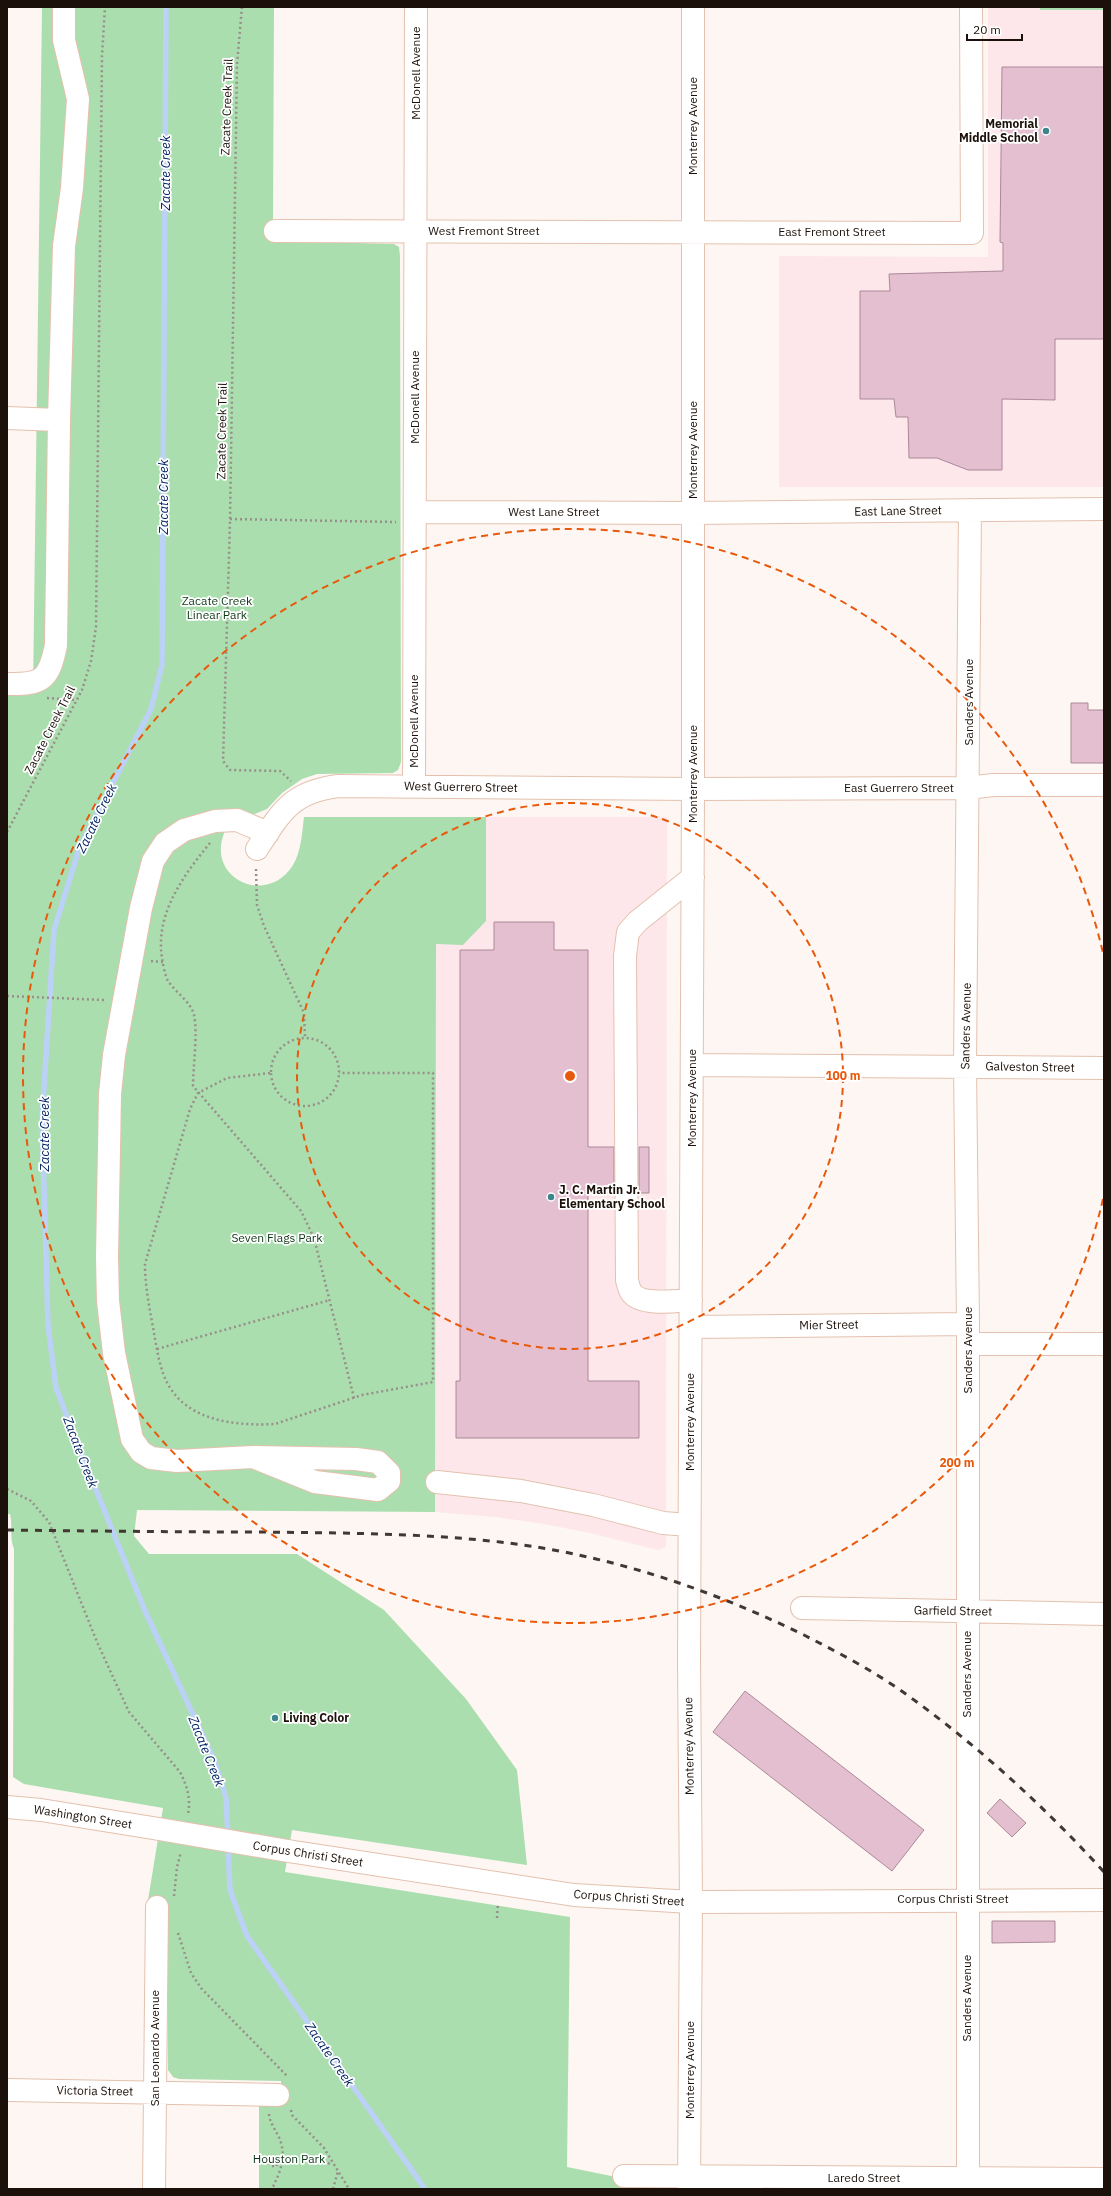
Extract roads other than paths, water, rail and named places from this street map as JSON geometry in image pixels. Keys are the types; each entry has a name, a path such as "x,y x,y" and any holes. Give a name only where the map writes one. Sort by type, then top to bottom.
{"street":[{"path":"7,684 30,684 44,677 53,662 56,645 59,420 64,246 72,188 78,99 64,40 64,7"},
{"name":"McDonell Avenue","path":"414,786 406,517 415,231 416,7"},
{"name":"Monterrey Avenue","path":"689,2183 691,1902 689,1525 693,877 694,7"},
{"name":"East Fremont Street","path":"693,232 972,232 971,7"},
{"name":"West Fremont Street","path":"275,231 693,232"},
{"path":"7,418 59,420"},
{"name":"East Lane Street","path":"693,513 1104,509"},
{"name":"Sanders Avenue","path":"968,2184 968,1334 965,1066 970,510"},
{"name":"West Lane Street","path":"406,517 693,513"},
{"name":"East Guerrero Street","path":"693,789 968,788 993,785 1104,785"},
{"name":"West Guerrero Street","path":"253,1458 177,1461 151,1458 141,1452 132,1439 114,1353 108,1301 109,1136 114,1055 141,908 153,861 165,843 184,830 215,821 237,820 262,841 278,816 300,796 317,788 338,786 414,786 693,789"},
{"path":"691,1300 649,1301 639,1299 630,1292 627,1280 625,956 628,932 693,877"},
{"name":"Galveston Street","path":"692,1065 1104,1068"},
{"name":"Mier Street","path":"691,1327 968,1334 1104,1344"},
{"path":"253,1458 356,1459 378,1462 389,1473 389,1481 378,1490 315,1482 253,1458"},
{"path":"438,1482 521,1491 593,1505 663,1524 689,1525"},
{"name":"Garfield Street","path":"802,1608 1104,1614"},
{"name":"Washington Street","path":"7,1807 41,1810 159,1829"},
{"name":"Corpus Christi Street","path":"159,1829 288,1851 574,1895 691,1902 967,1899 1104,1900"},
{"name":"San Leonardo Avenue","path":"154,2189 157,1908"},
{"name":"Victoria Street","path":"7,2090 155,2092 280,2105"},
{"name":"Laredo Street","path":"624,2176 689,2183 968,2184 1104,2179"}],"waterway":[{"name":"Zacate Creek","path":"166,7 162,665 151,709 79,849 54,930 42,1119 48,1325 56,1388 145,1611 215,1762 226,1798 228,1836"},
{"name":"Zacate Creek","path":"228,1845 230,1890 247,1936 425,2189"}],"railway":[{"path":"7,1530 380,1534 470,1539 500,1542 579,1555 656,1575 731,1602 768,1618 842,1655 891,1684 957,1733 1008,1776 1033,1799 1104,1872"}],"place":[{"name":"Memorial Middle School","path":"1046,131"},
{"name":"J. C. Martin Jr. Elementary School","path":"551,1197"},
{"name":"Living Color","path":"275,1718"}],"park label":[{"name":"Zacate Creek Linear Park","path":"217,608"},
{"name":"Seven Flags Park","path":"277,1238"},
{"name":"Houston Park","path":"289,2159"}]}
